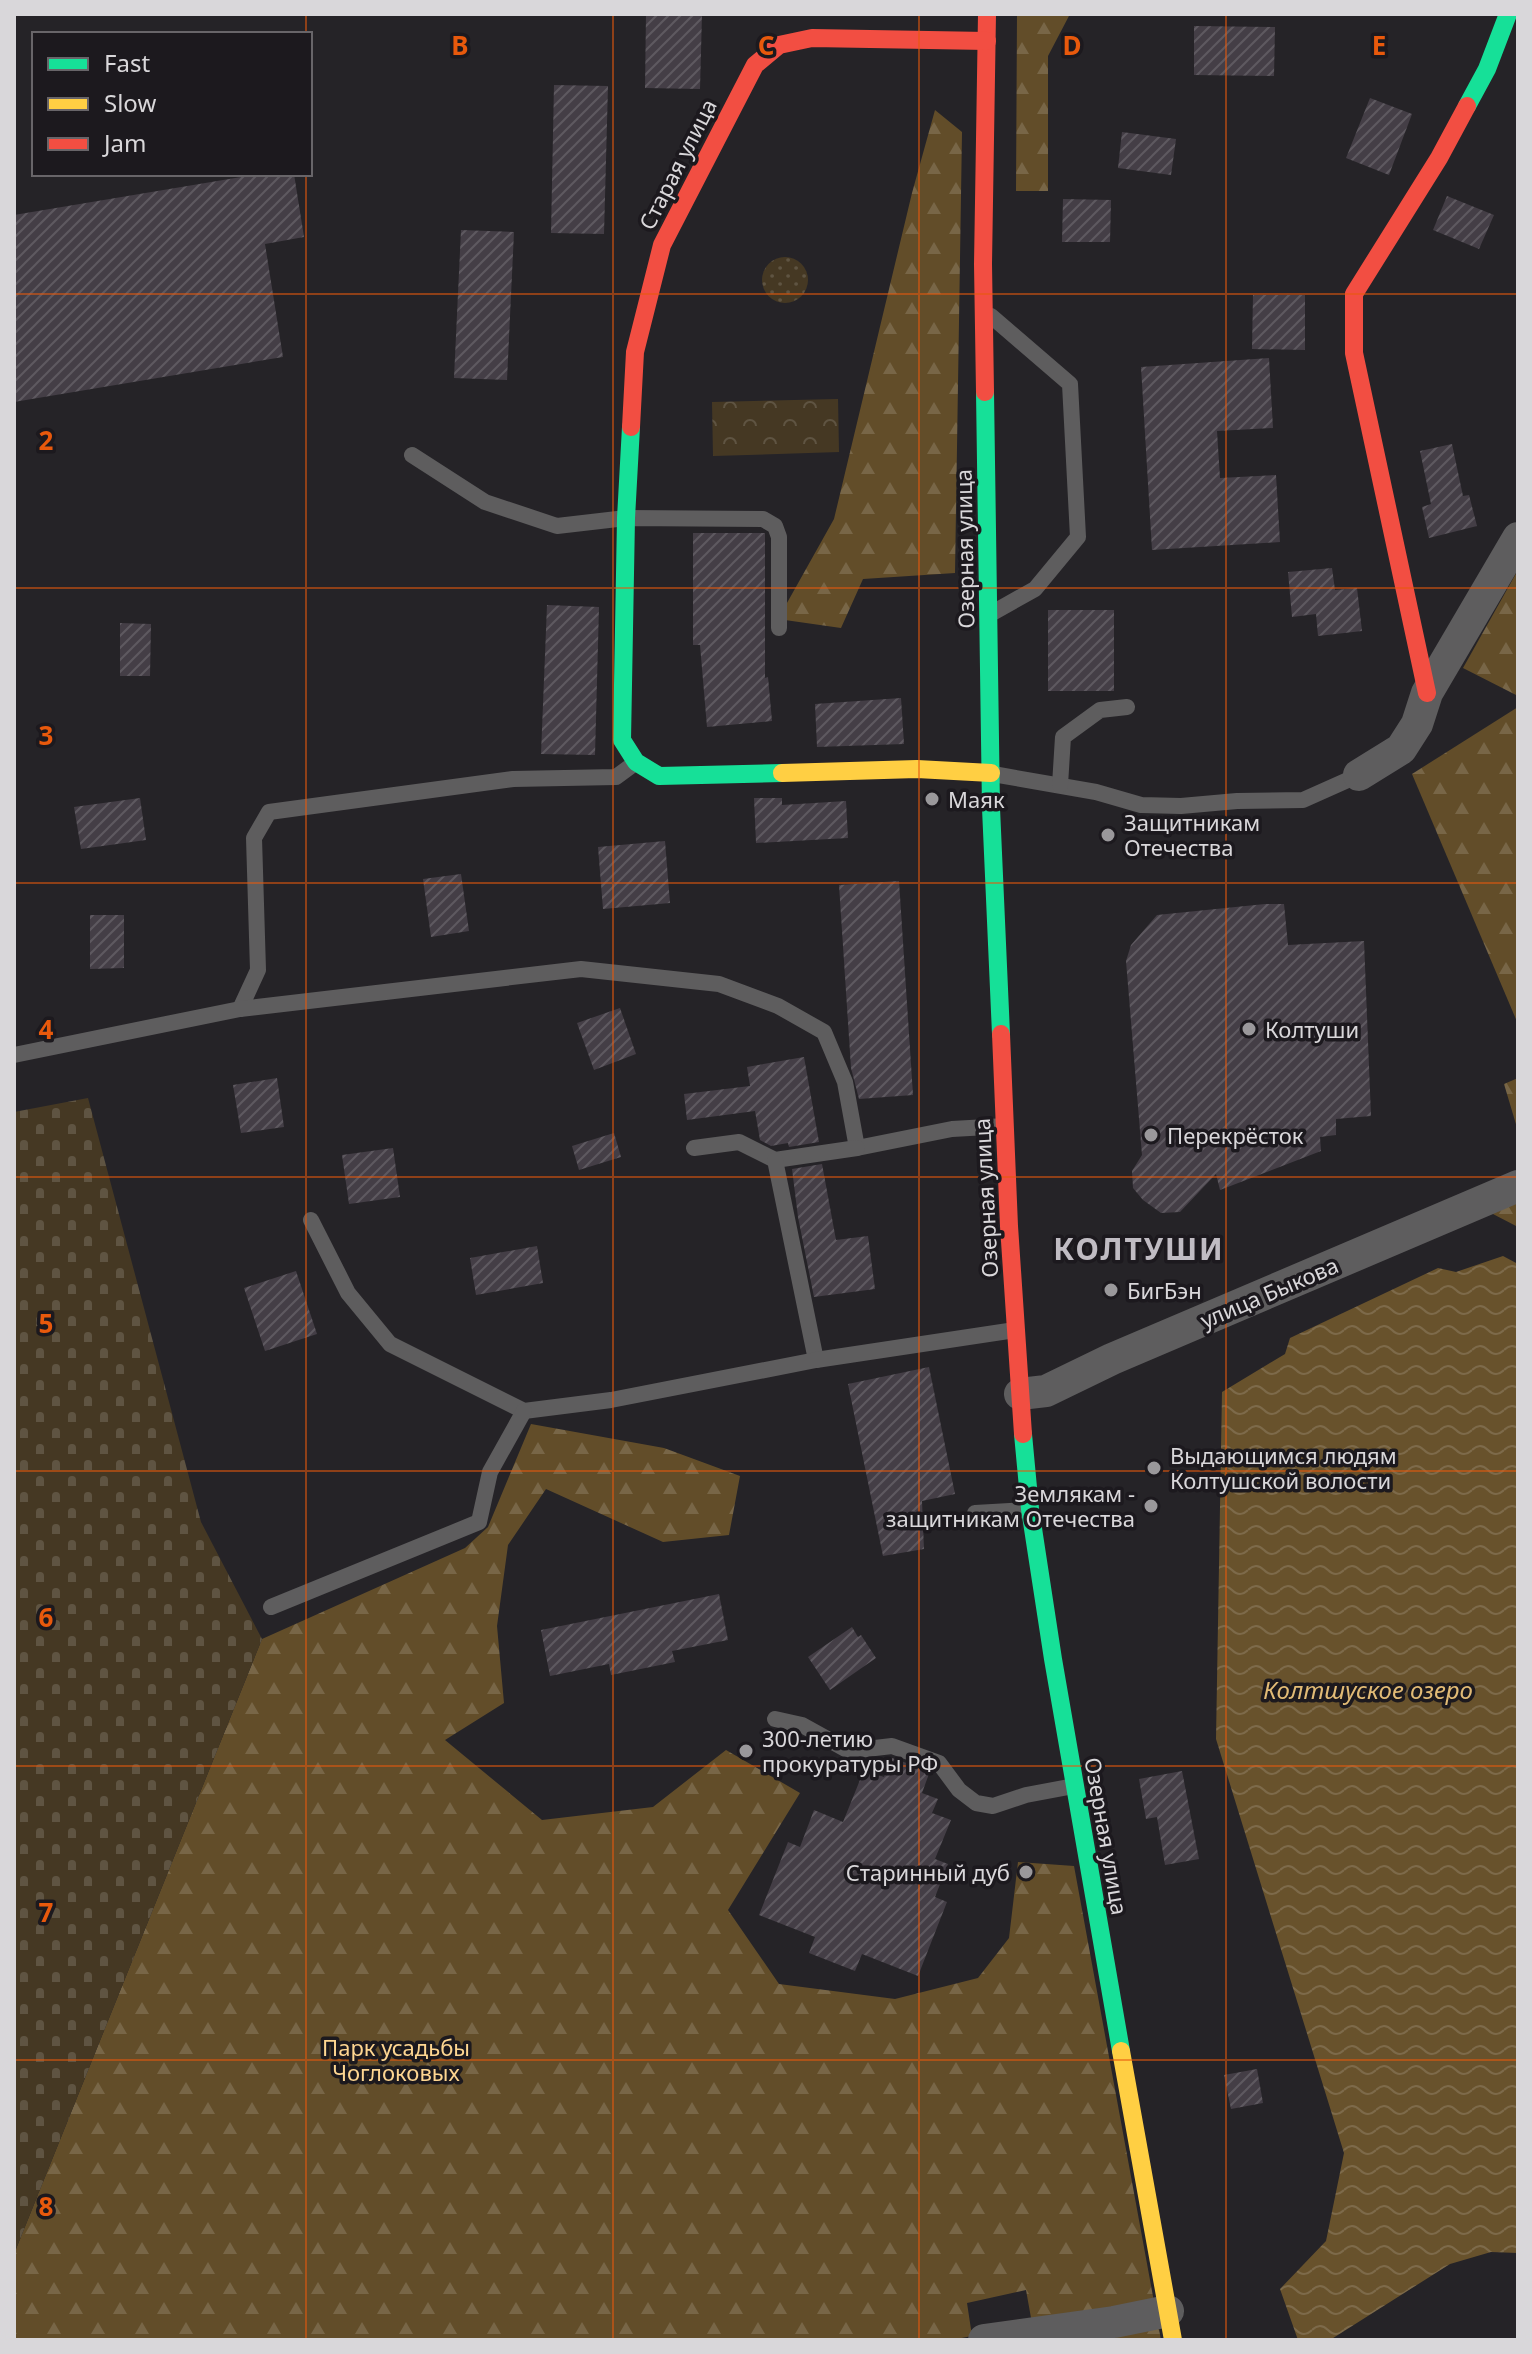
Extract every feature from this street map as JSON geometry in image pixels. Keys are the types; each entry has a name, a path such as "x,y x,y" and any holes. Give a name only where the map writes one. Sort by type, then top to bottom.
{"main road":[{"name":"Озерная улица","path":"987,14 985,311 993,884 1020,1394 1030,1509 1074,1786 1171,2325"},
{"path":"1427,693 1354,353 1354,294 1446,146 1487,69 1508,14"},
{"name":"Старая улица","path":"636,762 622,740 626,518 635,352 662,245 755,65 779,45 809,32 987,41"},
{"path":"636,762 659,776 917,769 991,773"}],"street":[{"path":"1359,775 1401,749 1417,724 1427,693 1518,538"},
{"name":"улица Быкова","path":"1020,1394 1046,1391 1112,1359 1518,1186"},
{"path":"984,2340 1114,2322 1171,2325"}],"lane":[{"path":"985,311 1070,384 1078,537 1035,589 989,615"},
{"path":"412,455 485,502 557,526 626,518 763,519 775,526 779,537 779,628"},
{"path":"1060,785 1063,737 1100,710 1127,707"},
{"path":"240,1009 258,970 254,838 269,812 513,779 616,777 636,762"},
{"path":"991,773 1096,792 1141,805 1181,806 1303,800 1359,775"},
{"path":"14,1055 240,1009 581,969 719,984 778,1006 824,1032 845,1082 857,1148"},
{"path":"694,1148 739,1142 775,1160 952,1129 1006,1126"},
{"path":"775,1160 816,1360"},
{"path":"311,1220 348,1293 390,1344 524,1411 611,1400 816,1360 1016,1330"},
{"path":"271,1607 479,1522 490,1472 524,1411"},
{"path":"975,1513 1030,1509"},
{"path":"775,1719 802,1725 849,1751 892,1746 939,1763 959,1790 976,1803 993,1806 1026,1795 1074,1786"}],"green space":[{"path":"1017,14 1070,14 1048,56 1048,191 1016,191"},
{"path":"935,110 962,132 955,573 863,579 841,628 778,619 834,519 912,193"},
{"path":"785,257 801,264 808,280 801,296 785,303 769,296 762,280 769,264"},
{"path":"838,399 839,452 713,456 712,402"},
{"path":"1518,570 1518,696 1463,668"},
{"path":"1518,707 1518,1024 1412,774"},
{"path":"1518,1078 1518,1131 1504,1084"},
{"path":"88,1098 201,1522 262,1639 14,2254 14,1112"},
{"path":"1518,1203 1518,1227 1491,1213"},
{"name":"Парк усадьбы Чоглоковых","path":"531,1424 664,1448 740,1476 729,1535 663,1542 546,1489 508,1545 497,1626 504,1703 445,1740 542,1820 653,1807 726,1750 800,1793 728,1910 779,1984 895,1999 978,1978 1009,1938 1018,1862 1074,1866 1161,2340 1035,2340 1026,2290 967,2303 972,2336 951,2340 14,2340 14,2254 262,1639 465,1548 488,1527"}],"water":[{"name":"Колтшуское озеро","path":"1503,1256 1518,1264 1518,2253 1491,2252 1450,2264 1330,2340 1298,2340 1280,2289 1326,2241 1344,2153 1216,1739 1222,1392 1285,1354 1290,1338 1438,1268 1456,1272"}],"building":[{"path":"646,14 702,14 700,89 645,88"},
{"path":"1194,26 1275,27 1274,76 1194,75"},
{"path":"554,85 608,86 604,234 551,233"},
{"path":"1370,98 1412,114 1389,175 1346,158"},
{"path":"1122,132 1176,139 1171,175 1118,168"},
{"path":"247,176 294,176 304,237 265,244 283,357 14,402 14,215"},
{"path":"1447,196 1494,215 1479,249 1433,230"},
{"path":"1063,199 1111,200 1110,242 1062,242"},
{"path":"461,230 514,232 507,380 454,378"},
{"path":"1253,295 1305,295 1305,350 1252,349"},
{"path":"1269,358 1273,428 1217,431 1220,478 1276,475 1280,542 1152,550 1141,367"},
{"path":"1452,444 1463,496 1469,495 1477,526 1429,538 1422,507 1431,504 1420,451"},
{"path":"693,533 765,533 765,678 768,677 772,721 707,727 700,645 693,645"},
{"path":"1332,568 1335,590 1357,588 1362,631 1318,636 1316,614 1292,617 1288,572"},
{"path":"547,605 599,607 595,755 541,754"},
{"path":"1048,610 1114,610 1114,691 1048,691"},
{"path":"120,623 151,624 150,676 120,676"},
{"path":"901,698 904,744 817,747 815,704"},
{"path":"140,798 146,840 81,849 74,807"},
{"path":"754,798 782,798 782,805 846,801 848,838 756,843"},
{"path":"665,841 670,903 603,909 598,847"},
{"path":"461,874 469,931 431,937 423,879"},
{"path":"899,881 913,1095 859,1099 851,1068 839,885"},
{"name":"Колтуши","path":"1284,904 1288,945 1364,941 1371,1116 1336,1119 1336,1135 1320,1137 1321,1151 1220,1190 1216,1174 1180,1212 1161,1213 1133,1188 1132,1171 1142,1155 1126,961 1131,945 1157,915"},
{"path":"90,915 124,915 124,968 90,969"},
{"path":"620,1008 636,1054 594,1070 577,1023"},
{"path":"804,1057 819,1142 789,1147 788,1143 771,1146 760,1140 755,1111 687,1120 684,1094 750,1086 747,1067"},
{"path":"277,1078 284,1127 241,1133 233,1085"},
{"path":"614,1133 621,1157 579,1170 572,1146"},
{"path":"393,1148 400,1197 349,1204 342,1155"},
{"path":"822,1164 836,1240 868,1236 875,1289 814,1297 792,1169"},
{"path":"537,1246 543,1283 476,1295 470,1258"},
{"path":"296,1271 317,1334 265,1351 244,1288"},
{"path":"929,1367 955,1494 922,1501 924,1549 883,1556 848,1384"},
{"path":"719,1594 728,1640 672,1651 675,1662 611,1675 609,1664 550,1676 541,1630"},
{"path":"852,1627 876,1658 830,1690 808,1657"},
{"path":"892,1758 930,1771 922,1793 938,1799 932,1813 951,1820 935,1859 948,1864 935,1897 947,1902 918,1976 862,1954 855,1971 809,1953 815,1937 759,1915 788,1842 800,1847 814,1810 843,1822 864,1770 884,1777"},
{"path":"1182,1771 1199,1859 1165,1865 1157,1817 1146,1819 1139,1779"},
{"path":"1257,2069 1263,2103 1231,2109 1224,2075"}],"traffic: fast":[{"path":"1467,106 1487,69 1508,14"},
{"path":"985,392 991,808 1001,1034"},
{"path":"631,427 622,740 636,762 659,776 782,773"},
{"path":"1023,1434 1030,1509 1053,1659 1121,2051"}],"traffic: slow":[{"path":"782,773 917,769 991,773"},
{"path":"1121,2051 1173,2340"}],"traffic: jam":[{"path":"985,392 983,264 987,14"},
{"path":"631,427 635,352 662,245 755,65 779,45 812,38 987,41"},
{"path":"1427,693 1354,353 1354,294 1439,158 1467,106"},
{"path":"1001,1034 1009,1226 1023,1434"}],"place":[{"name":"Маяк","path":"932,799"},
{"name":"Защитникам Отечества","path":"1108,835"},
{"name":"Колтуши","path":"1249,1029"},
{"name":"Перекрёсток","path":"1151,1135"},
{"name":"БигБэн","path":"1111,1290"},
{"name":"Выдающимся людям Колтушской волости","path":"1154,1468"},
{"name":"Землякам - защитникам Отечества","path":"1151,1506"},
{"name":"300-летию прокуратуры РФ","path":"746,1751"},
{"name":"Старинный дуб","path":"1026,1872"}],"district":[{"name":"КОЛТУШИ","path":"1139,1248"}]}
